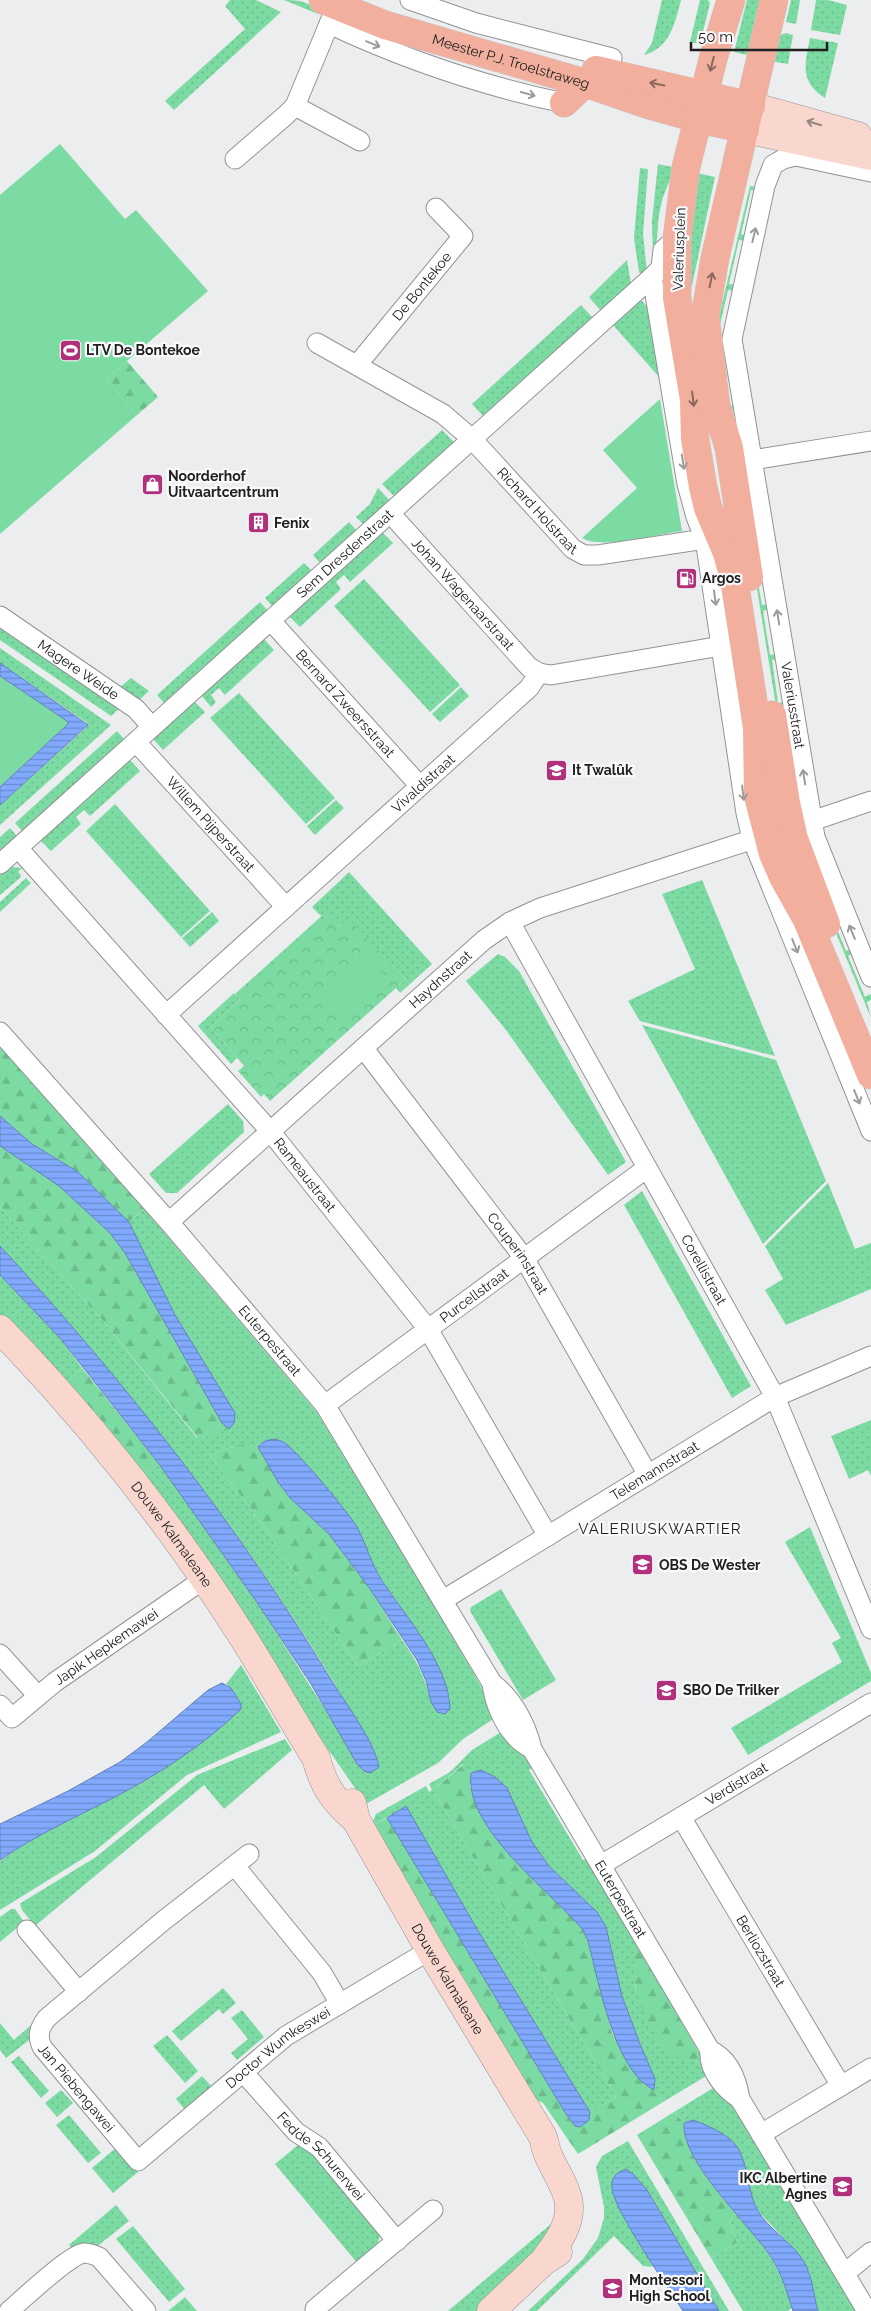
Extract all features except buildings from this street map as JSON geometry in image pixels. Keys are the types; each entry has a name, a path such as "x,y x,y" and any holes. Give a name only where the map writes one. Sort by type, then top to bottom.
{"main road":[{"name":"Meester P.J. Troelstraweg","path":"365,0 444,29 620,68 702,107"},
{"name":"Valeriusplein","path":"703,505 695,439 694,400 677,298 677,238 686,167 731,0"},
{"path":"702,107 748,117 774,0"},
{"name":"Meester P.J. Troelstraweg","path":"332,8 585,83 702,107"},
{"path":"564,103 585,83"},
{"name":"Valeriusstraat","path":"748,117 708,296 706,328 716,406 735,428 729,448 786,803 801,860 871,1033"},
{"name":"Valeriusstraat","path":"703,505 707,490 715,484 722,485 738,513"},
{"path":"703,505 727,553 734,579 759,748 748,770 760,808 764,843 807,920 871,1075"},
{"path":"764,843 781,864 789,869 798,867 801,860"}],"street":[{"name":"Meester P.J. Troelstraweg","path":"410,0 476,23 620,68"},
{"name":"Meester P.J. Troelstraweg","path":"332,8 368,42 436,68 564,103"},
{"path":"235,159 295,106 332,8"},
{"path":"295,106 360,141"},
{"path":"748,117 865,158"},
{"name":"Valeriusstraat","path":"865,158 790,157 773,165 768,176 733,328 733,351 735,428 752,460 812,821 821,856 871,977"},
{"name":"De Bontekoe","path":"356,365 463,236 436,208"},
{"name":"Sem Dresdenstraat","path":"0,864 652,278 661,268 663,250 677,238"},
{"path":"652,278 687,484 703,505 705,539 721,646 748,770"},
{"path":"317,343 443,414 472,438"},
{"name":"Richard Holstraat","path":"472,438 569,545 584,555 598,555 705,539"},
{"path":"752,460 871,441"},
{"name":"Johan Wagenaarstraat","path":"390,513 529,667 539,673"},
{"name":"Magere Weide","path":"0,616 136,709 152,727"},
{"name":"Bernard Zweersstraat","path":"270,621 420,786"},
{"path":"539,673 551,675 721,646"},
{"name":"Vivaldistraat","path":"166,1015 529,688 539,673"},
{"name":"Willem Pijperstraat","path":"136,742 286,907"},
{"path":"812,821 871,801"},
{"path":"764,843 871,1130"},
{"name":"Haydnstraat","path":"170,1222 484,940 510,922 540,908 764,843"},
{"name":"Rameaustraat","path":"18,848 270,1131 428,1329 548,1536"},
{"name":"Corellistraat","path":"510,922 775,1397 871,1629"},
{"name":"Euterpestraat","path":"0,1032 170,1222 325,1405 444,1600 492,1683 494,1700 507,1723 516,1737 532,1749 710,2050 720,2055 731,2072 738,2084 740,2099 867,2311"},
{"name":"Couperinstraat","path":"364,1049 524,1258 648,1474"},
{"name":"Purcellstraat","path":"325,1405 647,1168"},
{"name":"Douwe Kalmaleane","path":"0,1329 49,1382 119,1465 204,1579 239,1631 316,1758 322,1780 336,1803 356,1820 430,1950 543,2136 561,2152 579,2183 584,2207 581,2224 572,2240 565,2248 544,2261 491,2311"},
{"name":"Telemannstraat","path":"444,1600 775,1397 871,1356"},
{"name":"Japik Hepkemawei","path":"6,1711 38,1696 55,1682 204,1579"},
{"path":"0,1654 38,1696"},
{"name":"Verdistraat","path":"601,1865 871,1703"},
{"name":"Berliozstraat","path":"680,1817 840,2086"},
{"name":"Jan Piebengawei","path":"138,2161 42,2047 39,2041 41,2026 47,2018 163,1921 242,1860 322,1973 340,2004"},
{"path":"27,1930 79,1992"},
{"name":"Doctor Wumkeswei","path":"138,2161 286,2036 430,1950"},
{"path":"761,2134 871,2068"},
{"name":"Fedde Schurerwei","path":"243,2072 296,2132 319,2147 397,2241"},
{"path":"317,2311 315,2309 433,2210"},
{"path":"845,2273 871,2252"},
{"path":"9,2311 70,2260 83,2254 92,2254 99,2257 146,2311"},
{"path":"0,2306 4,2311"}],"green space":[{"path":"230,0 256,0 281,12 174,110 165,101 245,29 225,6"},
{"path":"284,0 308,4 318,14"},
{"path":"662,0 681,0 674,26 666,41 660,47 644,55 652,43"},
{"path":"700,0 708,0 710,3 700,44 690,42"},
{"path":"747,0 764,0 752,56 734,52"},
{"path":"791,0 800,0 796,24 786,22"},
{"path":"816,0 828,0 847,5 840,35 811,30"},
{"path":"786,33 793,35 788,64 770,61 778,36"},
{"path":"810,38 838,43 825,98 811,85 806,71"},
{"name":"LTV De Bontekoe","path":"60,144 125,219 136,210 208,291 106,379 137,415 0,534 0,195"},
{"path":"658,164 677,168 669,182 662,202 653,256 652,221"},
{"path":"640,168 648,169 643,234 647,272 641,274 639,272 634,238"},
{"path":"697,173 715,177 691,290 686,290"},
{"path":"750,186 761,188 760,192 751,190 741,234 747,236 746,241 739,240 729,284 735,285 734,291 728,290 719,329 722,356 727,355 728,360 723,361 730,406 737,404 737,409 727,410 717,325"},
{"path":"627,260 631,284 601,311 589,297"},
{"path":"642,301 649,309 660,378 612,324 638,302"},
{"path":"581,305 593,318 484,417 472,404"},
{"path":"127,361 158,397 137,415 106,379"},
{"path":"660,399 682,531 615,542 591,541 582,538 637,488 603,450"},
{"path":"442,430 455,443 395,497 382,484"},
{"path":"738,472 762,605 769,604 769,609 763,611 770,655 777,654 778,659 772,660 778,703 785,702 786,707 781,708 790,792"},
{"path":"378,488 390,501 364,525 356,517 370,504"},
{"path":"349,522 357,531 320,563 313,555"},
{"path":"382,532 393,543 350,582 344,575 336,582 341,589 300,627 289,616"},
{"path":"304,563 312,571 273,607 265,598"},
{"path":"364,579 460,685 430,712 334,606"},
{"path":"260,602 268,611 165,704 157,695"},
{"path":"0,626 120,708 111,716 0,640"},
{"path":"264,639 274,650 225,695 219,688 211,695 216,702 211,707 201,695"},
{"path":"0,648 111,725 0,825 0,805 87,727 87,723 0,663"},
{"path":"0,676 67,721 68,724 0,787"},
{"path":"131,678 149,691 138,701 119,688"},
{"path":"461,687 469,696 440,722 432,714"},
{"path":"239,693 335,798 306,824 210,718"},
{"path":"194,701 205,712 163,750 153,739"},
{"path":"117,731 125,740 23,832 15,823"},
{"path":"130,760 140,771 90,816 84,810 76,817 81,824 51,851 40,840"},
{"path":"336,800 344,808 315,835 307,826"},
{"path":"115,804 210,911 181,937 86,831"},
{"path":"10,828 18,837 0,853 0,837"},
{"path":"11,867 22,868 18,872 21,875 20,878 0,895 0,875"},
{"path":"349,872 432,964 400,993 396,988 406,979 348,919 339,927 326,913 321,916 312,907"},
{"path":"26,878 31,883 0,912 0,902"},
{"path":"702,880 775,1056 640,1021 628,1001 695,969 662,894"},
{"path":"817,887 846,951 852,949 854,953 848,956 865,997 871,994 871,1000 867,1002 871,1018"},
{"path":"212,912 219,921 190,947 182,938"},
{"path":"326,912 339,927 348,918 406,979 270,1101 264,1094 261,1097 238,1071 244,1066 211,1027 240,1000 235,994"},
{"path":"366,954 374,963 376,961 382,968 380,970 389,979 343,1020 334,1011 332,1012 327,1006 329,1004 320,995"},
{"path":"498,954 505,957 519,971 626,1162 608,1175 506,1030 466,981"},
{"path":"234,993 240,1000 211,1027 237,1058 231,1064 198,1026"},
{"path":"642,1025 776,1060 826,1181 763,1244"},
{"path":"0,1047 144,1209 129,1222 78,1172 32,1144 0,1116"},
{"path":"228,1104 243,1121 244,1132 177,1193 166,1193 149,1174"},
{"path":"0,1146 59,1185 110,1233 125,1253 222,1423 229,1429 198,1438 102,1320 0,1207"},
{"path":"828,1183 855,1249 871,1243 871,1289 786,1325 765,1290 783,1279 765,1246"},
{"path":"642,1191 751,1386 732,1398 624,1205"},
{"path":"0,1207 102,1320 197,1438 234,1413 175,1315 131,1229 129,1222 144,1209 316,1411 424,1587 498,1716 463,1739 438,1763 366,1804 321,1739 317,1741 140,1476 159,1464 256,1601 330,1717 378,1759 296,1622 251,1556 156,1428 53,1305 0,1246","holes":["265,1441 303,1463 357,1527 368,1556 380,1577 430,1650 450,1699 431,1702 420,1670 402,1640 358,1666 264,1527 210,1455 234,1446 258,1447"]},
{"path":"0,1275 60,1338 82,1368 64,1385 0,1316"},
{"path":"82,1368 159,1464 140,1476 64,1385"},
{"path":"871,1420 871,1476 868,1470 849,1479 831,1436"},
{"path":"249,1444 258,1447 278,1482 290,1498 329,1534 370,1589 402,1640 358,1666 264,1527 210,1455 234,1446"},
{"path":"810,1527 871,1673 871,1681 748,1755 731,1728 842,1662 832,1643 841,1638 785,1542"},
{"path":"501,1589 556,1680 523,1700 470,1611 471,1607"},
{"path":"241,1665 281,1732 187,1775 95,1851 0,1910 0,1861 53,1828 162,1769 188,1752 224,1723 241,1704 231,1688 226,1684"},
{"path":"506,1729 532,1768 529,1770 583,1860 586,1859 637,1944 635,1986 652,2029 664,2047 687,2060 705,2063 711,2073 663,2102 654,2090 655,2079 622,1996 606,1927 597,1912 549,1866 532,1842 516,1808 481,1770 471,1773 463,1764 433,1790 616,2097 590,2112 477,1929 406,1807 373,1825 372,1823 376,1814 426,1786 429,1792 432,1790 429,1784 450,1772 472,1750"},
{"path":"285,1739 292,1750 224,1809 204,1785 35,1926 22,1910 20,1904 96,1857 197,1775"},
{"path":"464,1764 471,1773 470,1787 583,1930 588,1941 612,2033 645,2085 654,2090 663,2102 578,2154 543,2103 531,2098 373,1825 387,1818 566,2114 575,2126 589,2120 590,2112 616,2097 433,1790"},
{"path":"11,1909 15,1909 24,1922 0,1942 0,1917"},
{"path":"637,1944 705,2063 675,2056 655,2036 647,2021 636,1988 634,1956"},
{"path":"223,1988 236,2003 223,2014 219,2009 181,2041 172,2031"},
{"path":"242,2010 264,2037 237,2060 231,2053 248,2039 231,2018"},
{"path":"37,2020 33,2037 6,2058 0,2050 0,2023 14,2040"},
{"path":"167,2035 198,2071 185,2083 153,2046"},
{"path":"19,2056 49,2091 41,2098 11,2062"},
{"path":"202,2076 213,2088 186,2111 176,2099"},
{"path":"718,2085 748,2131 856,2311 818,2311 809,2272 800,2256 759,2212 750,2194 740,2151 694,2120 684,2123 674,2112"},
{"path":"61,2090 73,2103 57,2117 45,2103"},
{"path":"674,2112 684,2123 689,2146 702,2171 735,2213 729,2223 738,2242 711,2258 637,2135"},
{"path":"69,2115 101,2153 88,2163 56,2125"},
{"path":"628,2141 729,2311 719,2311 647,2190 626,2221 654,2265 651,2267 643,2266 614,2236 537,2311 528,2311 583,2259 598,2238 604,2218 604,2207 596,2167 602,2156"},
{"path":"298,2145 315,2155 380,2234 377,2246 358,2264 275,2164"},
{"path":"117,2147 138,2172 113,2193 92,2168"},
{"path":"116,2205 129,2221 95,2248 73,2250 69,2245"},
{"path":"735,2213 755,2235 777,2268 792,2308 788,2311 743,2311 711,2258 738,2242 729,2223"},
{"path":"557,2219 560,2226 478,2311 448,2311"},
{"path":"133,2226 185,2289 169,2302 116,2239"},
{"path":"185,2297 197,2311 168,2311"}],"water":[{"path":"0,663 88,725 0,805 0,787 68,724 67,721 0,676"},
{"path":"0,1116 32,1144 78,1172 129,1222 175,1315 235,1413 234,1423 229,1429 222,1423 125,1253 110,1233 59,1186 0,1146"},
{"path":"0,1246 46,1296 134,1400 217,1508 294,1620 358,1722 372,1746 379,1767 370,1773 364,1771 357,1764 311,1684 256,1601 159,1464 60,1338 0,1275"},
{"path":"274,1439 285,1443 301,1458 334,1496 357,1527 377,1573 424,1641 442,1675 448,1692 450,1709 445,1714 437,1712 431,1702 426,1681 417,1660 370,1589 329,1534 290,1498 278,1482 258,1447 265,1441"},
{"path":"222,1683 231,1688 241,1704 241,1709 212,1735 147,1779 41,1835 0,1860 0,1824 68,1791 120,1762 147,1742 208,1690"},
{"path":"481,1770 495,1777 507,1788 532,1842 549,1866 597,1912 606,1927 622,1996 655,2079 654,2090 640,2080 628,2064 618,2045 603,2001 588,1941 583,1930 512,1857 494,1836 481,1815 472,1794 471,1773"},
{"path":"406,1806 477,1929 590,2112 589,2120 580,2127 575,2126 566,2114 387,1818"},
{"path":"693,2120 720,2132 737,2146 743,2159 752,2197 758,2211 804,2262 810,2275 818,2311 793,2311 775,2263 718,2193 693,2156 686,2139 684,2123"},
{"path":"626,2169 647,2190 719,2311 683,2311 631,2230 615,2198 612,2188 613,2178"}],"place":[{"name":"LTV De Bontekoe","path":"70,350"},
{"name":"Noorderhof Uitvaartcentrum","path":"152,484"},
{"name":"Fenix","path":"258,523"},
{"name":"Argos","path":"686,578"},
{"name":"It Twalûk","path":"556,770"},
{"name":"OBS De Wester","path":"643,1565"},
{"name":"SBO De Trilker","path":"667,1690"},
{"name":"IKC Albertine Agnes","path":"843,2186"},
{"name":"Montessori High School","path":"613,2288"}],"district":[{"name":"VALERIUSKWARTIER","path":"660,1529"}]}
